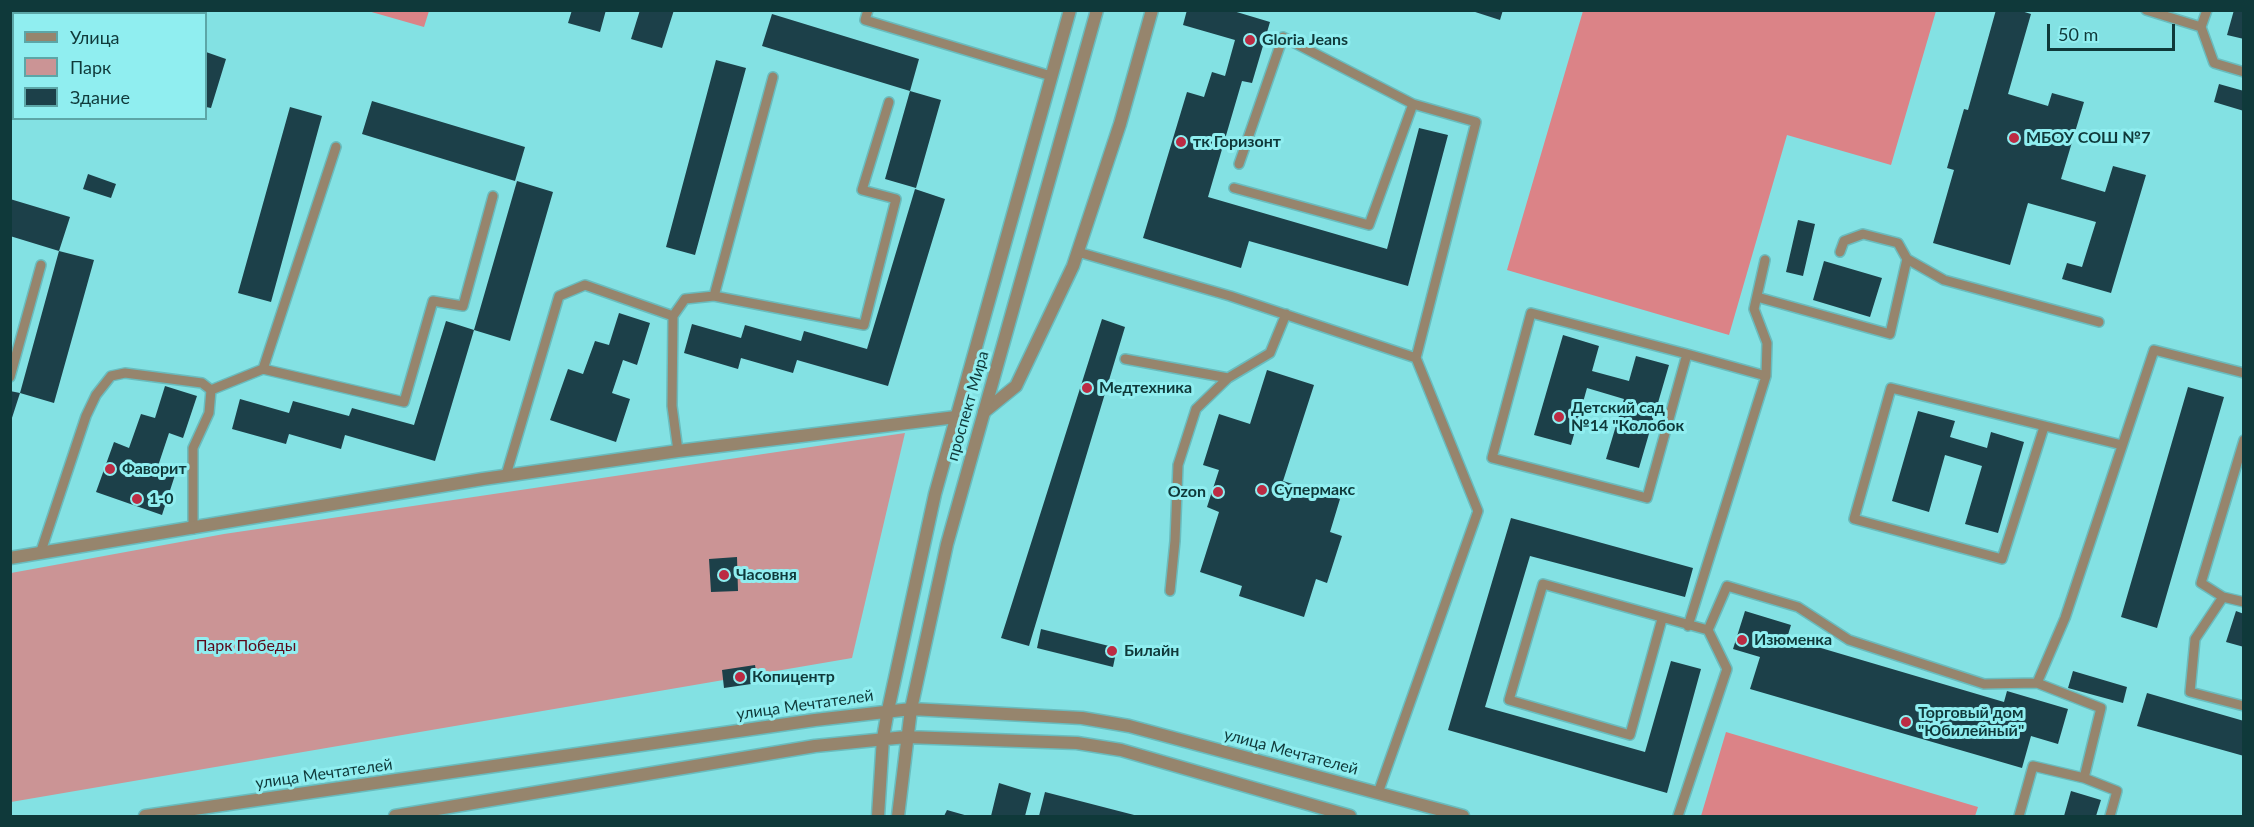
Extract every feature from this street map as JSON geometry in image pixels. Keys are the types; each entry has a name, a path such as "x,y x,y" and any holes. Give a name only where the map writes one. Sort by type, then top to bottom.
{"street":[{"name":"проспект Мира","path":"878,816 883,738 932,505 1070,10"},
{"name":"проспект Мира","path":"898,816 911,709 947,544 1097,10"},
{"path":"984,412 1016,386 1078,252 1120,124 1152,10"},
{"path":"10,558 506,475 678,451 956,417"},
{"name":"улица Мечтателей","path":"146,816 888,710 911,709 1082,718 1129,726 1463,816"},
{"path":"395,816 412,815 798,749 906,737 1077,742 1120,750 1334,814 1350,816"}],"lane":[{"path":"868,10 864,20 1051,76"},
{"path":"2146,10 2201,27"},
{"path":"2207,10 2201,27 2214,63 2244,72"},
{"path":"1239,164 1283,37 1413,104 1476,122 1416,357 1478,511 1378,793"},
{"path":"714,296 773,77"},
{"path":"678,451 672,406 673,316 685,299 714,296 864,325 896,199 862,190 889,102"},
{"path":"1234,188 1369,225 1413,104"},
{"path":"263,369 336,147"},
{"path":"211,390 263,369 404,402 433,301 463,306 493,196"},
{"path":"1840,252 1844,241 1863,234 1898,243 1907,259 1944,280 2099,322"},
{"path":"1078,252 1286,314 1416,357"},
{"path":"1757,297 1890,334 1907,259"},
{"path":"1689,626 1766,376 1767,343 1754,309 1765,260"},
{"path":"10,377 41,266"},
{"path":"506,475 559,296 585,285 673,316"},
{"path":"1687,354 1647,498 1492,458 1531,313 1687,354 1766,376"},
{"path":"1170,591 1175,541 1178,465 1196,409 1228,378 1270,353 1286,314"},
{"path":"2037,683 2065,618 2154,350 2244,373"},
{"path":"1125,359 1228,378"},
{"path":"40,554 86,416 96,395 111,376 125,373 202,383 211,390"},
{"path":"2044,427 2002,559 1854,519 1891,388 2122,445"},
{"path":"193,529 193,448 209,413 211,390"},
{"path":"2244,440 2201,583 2223,597 2244,602"},
{"path":"1662,619 1630,735 1509,700 1543,584 1708,630"},
{"path":"1678,816 1726,669 1708,630 1726,586 1798,607 1849,640 1984,684 2037,683 2101,708 2084,778"},
{"path":"2223,597 2195,639 2190,692 2244,706"},
{"path":"2019,816 2033,766 2084,778 2117,791 2110,816"}],"green space":[{"name":"Парк Победы","path":"905,433 852,658 11,802 11,573 224,534"}],"shaded area":[{"path":"368,11 429,11 424,27"},
{"path":"1583,11 1936,11 1891,165 1787,135 1729,335 1507,270"},
{"path":"1726,732 1978,807 1975,816 1701,816"}],"building":[{"path":"57,10 68,10 73,12 56,12"},
{"path":"86,10 127,10 126,12 86,12"},
{"path":"168,10 196,10 201,12 168,12"},
{"path":"572,10 606,10 600,32 568,23"},
{"path":"640,10 674,10 662,48 631,39"},
{"path":"1187,10 1230,10 1270,22 1252,83 1242,81 1208,197 1387,249 1419,128 1448,135 1408,286 1249,241 1241,268 1143,238 1187,92 1204,97 1212,72 1225,76 1235,40 1183,25"},
{"path":"1469,10 1503,10 1500,20"},
{"name":"МБОУ СОШ №7","path":"1996,10 2018,10 2031,14 2008,94 2048,106 2052,93 2084,102 2061,179 2105,192 2113,166 2146,175 2111,293 2062,279 2067,263 2082,267 2096,222 2028,203 2010,265 1933,243 1954,170 1947,168 1964,109 1968,110"},
{"path":"2234,10 2244,10 2244,39 2227,35"},
{"path":"772,14 919,59 910,91 762,46"},
{"path":"207,52 226,59 211,108 207,107"},
{"path":"716,60 746,68 695,255 666,247"},
{"path":"2219,84 2244,91 2244,111 2214,102"},
{"path":"910,91 941,100 916,188 885,179"},
{"path":"372,101 525,147 515,181 362,134"},
{"path":"290,107 322,116 271,302 238,293"},
{"path":"88,174 116,184 111,198 83,189"},
{"path":"517,181 553,192 510,341 474,330"},
{"path":"915,189 945,199 888,386 797,360 793,373 741,358 738,369 684,353 692,324 741,338 745,325 801,341 804,331 867,349"},
{"path":"10,199 70,217 59,251 10,236"},
{"path":"1798,220 1815,224 1803,276 1786,272"},
{"path":"59,251 94,260 54,403 20,393"},
{"path":"1824,261 1882,278 1870,317 1813,300"},
{"path":"619,313 650,323 637,365 623,360 612,393 630,399 616,442 550,420 568,369 583,374 595,341 609,345"},
{"path":"1102,319 1125,327 1029,646 1001,638"},
{"path":"446,321 474,330 435,461 345,435 341,449 289,434 286,444 232,429 240,399 289,413 293,401 349,416 352,408 414,425"},
{"name":"Детский сад №14 \"Колобок","path":"1563,335 1599,346 1592,371 1629,381 1636,356 1669,365 1639,468 1606,459 1624,399 1587,388 1571,445 1534,435"},
{"name":"Супермакс","path":"1267,370 1314,385 1283,481 1340,499 1330,532 1342,536 1327,583 1316,579 1304,617 1239,596 1242,586 1200,572 1219,512 1207,507 1219,470 1203,465 1219,414 1250,424"},
{"path":"165,386 197,396 183,438 169,433 158,466 176,472 162,515 96,492 114,442 129,448 141,414 155,418"},
{"path":"2188,387 2224,397 2157,628 2121,617"},
{"path":"10,391 20,393 10,424"},
{"path":"1918,411 1955,421 1950,437 1987,448 1991,432 2024,442 1998,533 1965,524 1982,466 1945,455 1929,512 1892,501"},
{"path":"1511,518 1693,568 1685,597 1530,556 1485,707 1645,752 1671,661 1701,669 1667,793 1448,730"},
{"name":"Часовня","path":"737,557 738,591 711,592 709,559"},
{"path":"1745,611 1791,625 1787,638 2004,702 2007,691 2068,709 2058,744 2031,736 2022,768 1750,689 1760,657 1733,649"},
{"path":"2236,611 2244,614 2244,647 2226,642"},
{"path":"1041,629 1117,648 1113,667 1037,648"},
{"name":"Копицентр","path":"755,665 758,683 724,688 722,670"},
{"path":"2073,671 2127,687 2123,703 2068,688"},
{"path":"2147,693 2244,721 2244,756 2137,726"},
{"path":"999,783 1031,793 1025,816 991,816"},
{"path":"2071,791 2101,800 2096,816 2064,816"},
{"path":"1045,792 1138,816 1039,816"},
{"path":"947,810 968,816 944,816"}],"place":[{"name":"Gloria Jeans","path":"1250,40"},
{"name":"МБОУ СОШ №7","path":"2014,138"},
{"name":"тк Горизонт","path":"1181,142"},
{"name":"Медтехника","path":"1087,388"},
{"name":"Детский сад №14 \"Колобок","path":"1559,417"},
{"name":"Фаворит","path":"110,469"},
{"name":"Супермакс","path":"1262,490"},
{"name":"Ozon","path":"1218,492"},
{"name":"1-0","path":"137,499"},
{"name":"Часовня","path":"724,575"},
{"name":"Изюменка","path":"1742,640"},
{"name":"Билайн","path":"1112,651"},
{"name":"Копицентр","path":"740,677"},
{"name":"Торговый дом \"Юбилейный\"","path":"1906,722"}]}
